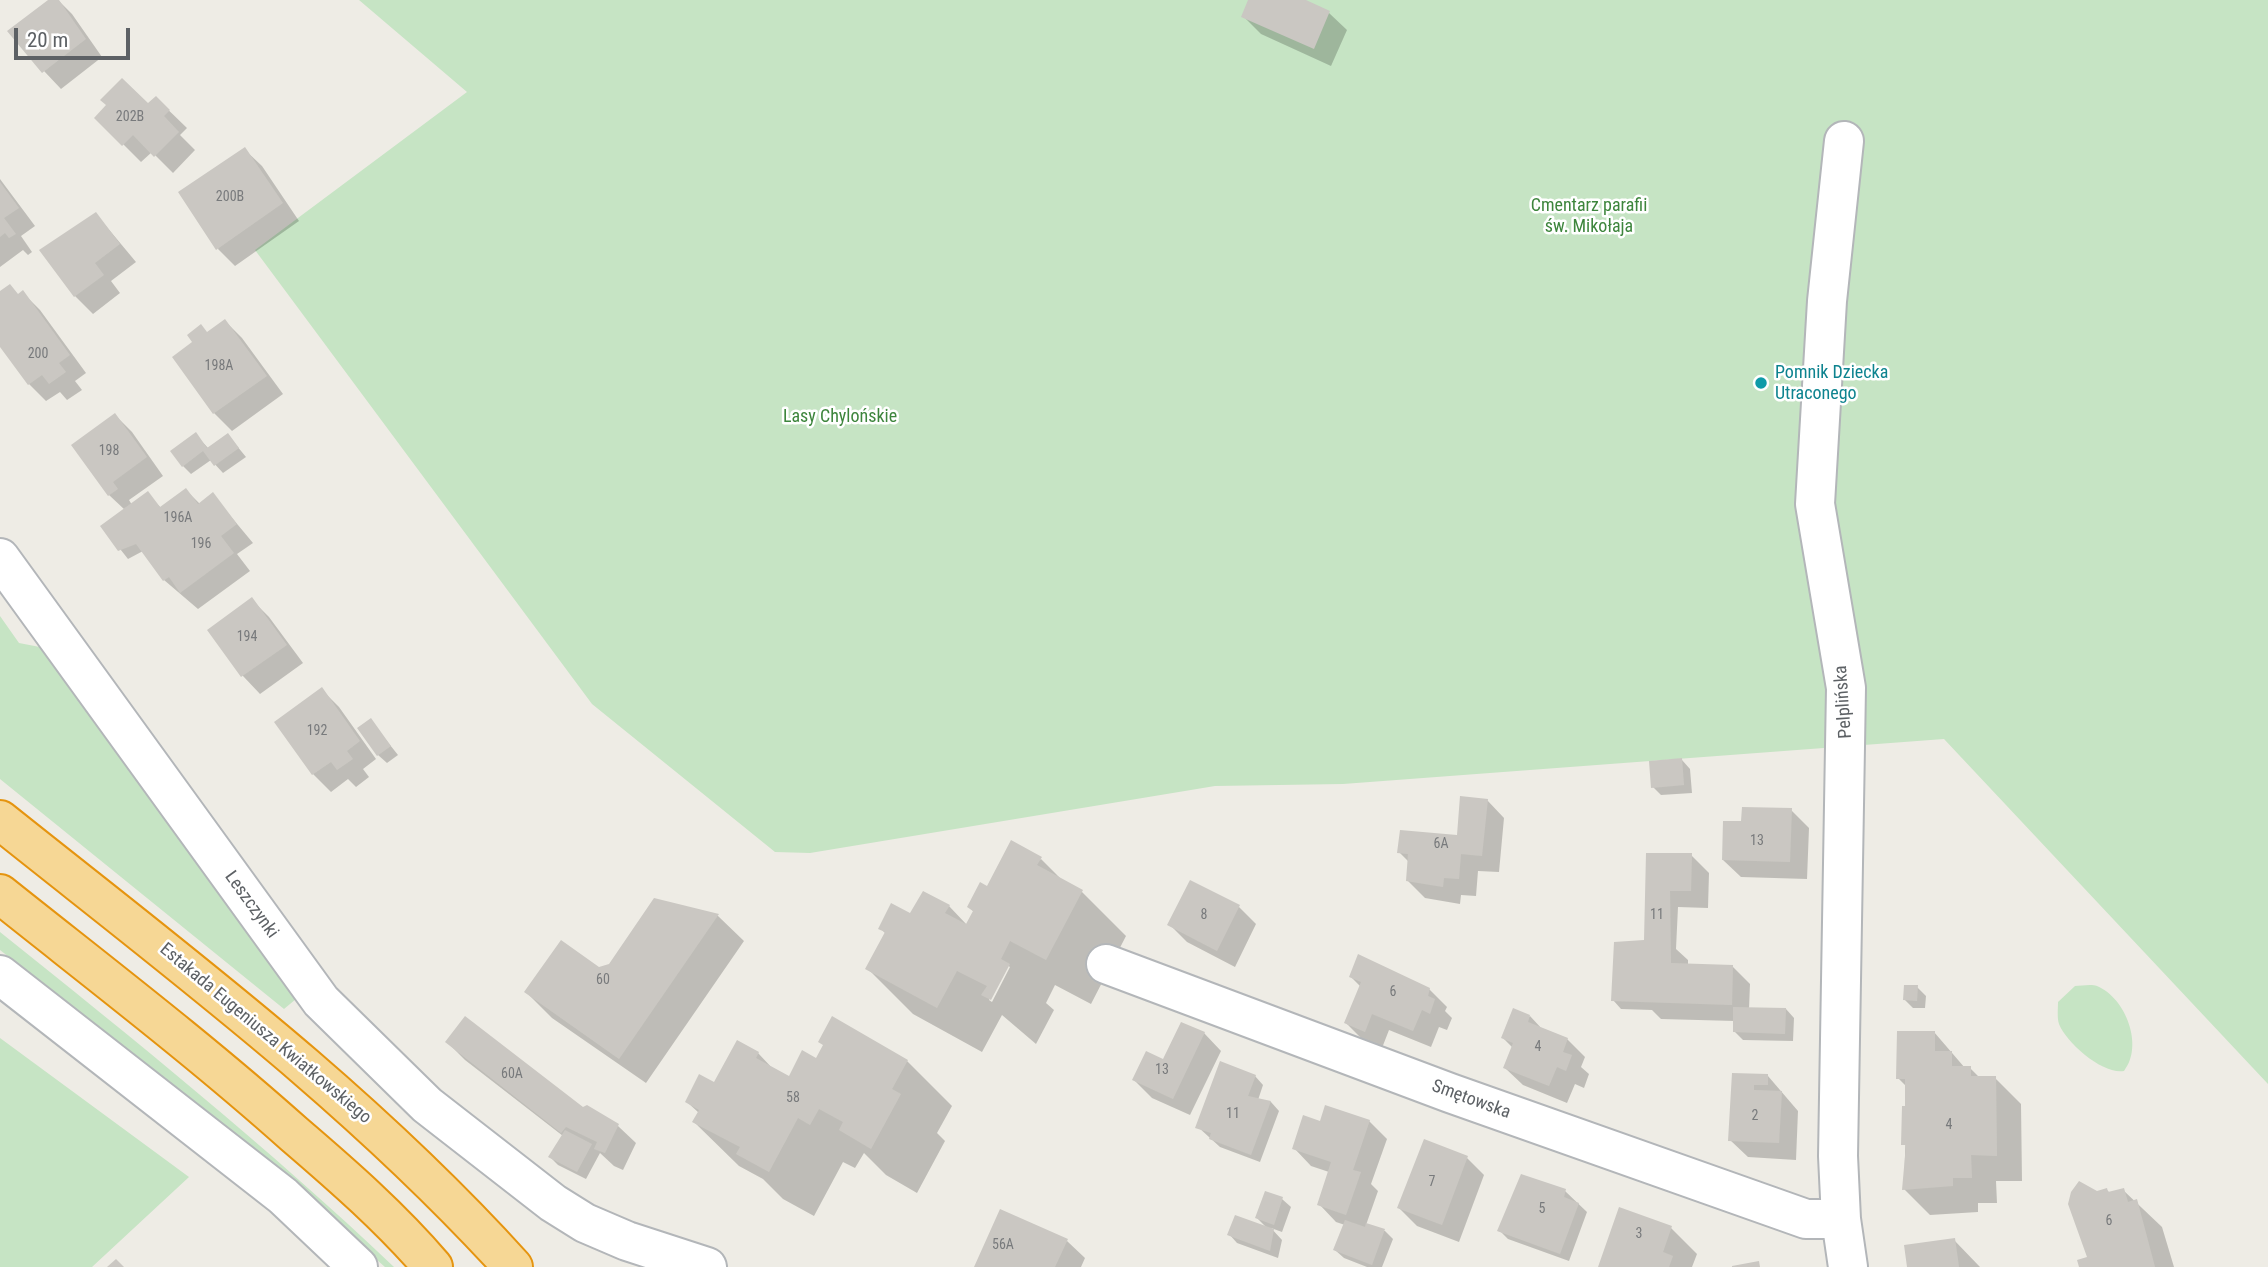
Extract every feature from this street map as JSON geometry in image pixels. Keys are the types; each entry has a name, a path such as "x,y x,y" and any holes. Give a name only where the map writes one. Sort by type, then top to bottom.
{"highway":[{"name":"Estakada Eugeniusza Kwiatkowskiego","path":"0,820 272,1036 345,1099 449,1196 513,1267"},
{"path":"0,894 245,1090 362,1193 403,1232 433,1267"}],"street":[{"name":"Pelplińska","path":"1844,141 1827,302 1815,504 1846,688 1838,1157 1841,1219 1848,1267"},
{"name":"Leszczynki","path":"0,558 321,1001 427,1105 553,1203 585,1223 627,1241 707,1267"},
{"name":"Smętowska","path":"1105,964 1450,1093 1806,1219 1841,1219"},
{"path":"0,975 283,1196 358,1267"}],"green space":[{"name":"Lasy Chylońskie","path":"359,0 2268,0 2268,1084 1944,739 1343,784 1215,786 810,853 775,852 592,704 255,250 467,92"},
{"path":"0,616 19,643 45,648 296,999 284,1009 0,779"},
{"path":"0,932 250,1137 394,1267 385,1267 225,1126 0,950"},
{"path":"2075,986 2097,986 2107,992 2124,1012 2132,1036 2132,1049 2130,1061 2124,1071 2116,1071 2097,1063 2078,1049 2063,1032 2058,1022 2058,1002"},
{"path":"0,1038 189,1177 92,1267 0,1267"}],"building":[{"path":"48,0 59,0 86,39 42,73 7,31"},
{"path":"1248,0 1306,0 1330,11 1314,49 1241,17"},
{"path":"122,78 148,103 156,96 170,110 164,116 179,132 154,157 133,135 122,146 94,118 106,105 100,100"},
{"path":"245,147 283,203 216,250 178,192"},
{"path":"0,182 19,208 4,218 16,234 9,238 5,233 0,237"},
{"path":"96,212 120,244 95,263 104,275 74,297 39,250"},
{"path":"10,284 18,294 23,290 70,355 59,363 66,372 49,384 42,375 28,385 0,347 0,291"},
{"path":"225,319 267,376 213,414 172,357 192,342 187,335 201,324 207,332"},
{"path":"115,413 147,457 113,482 118,489 108,496 71,445"},
{"path":"196,432 207,448 228,433 239,448 214,466 203,451 182,467 170,451"},
{"path":"186,488 198,504 213,492 237,524 221,536 234,553 180,593 169,577 163,581 136,544 118,551 100,526 148,491 160,507"},
{"path":"252,597 287,645 241,677 207,630"},
{"path":"322,687 360,741 347,751 353,759 337,770 331,762 312,775 274,722"},
{"path":"371,718 391,746 377,756 357,728"},
{"path":"1682,758 1684,785 1651,788 1649,761"},
{"path":"1460,796 1488,799 1482,856 1461,854 1459,879 1444,878 1443,887 1406,881 1408,854 1397,853 1400,830 1457,835"},
{"path":"1742,807 1792,808 1790,862 1722,860 1723,821 1741,821"},
{"path":"1011,840 1042,857 1037,865 1083,890 1046,960 1010,941 1001,959 1010,964 991,1000 981,995 987,986 957,971 937,1008 865,969 885,932 878,929 891,903 910,913 923,891 950,905 945,913 966,924 973,911 967,907 980,882 987,886"},
{"path":"1646,853 1692,853 1691,891 1670,891 1671,963 1733,965 1732,1005 1611,1001 1614,942 1644,940"},
{"path":"1190,880 1240,905 1217,951 1167,925"},
{"path":"654,898 719,914 619,1059 524,992 561,940 599,967 609,964"},
{"path":"1358,954 1430,988 1428,996 1435,999 1430,1014 1422,1010 1413,1031 1372,1014 1365,1032 1344,1023 1361,982 1349,977"},
{"path":"1904,985 1918,985 1917,1001 1903,1000"},
{"path":"1733,1007 1786,1008 1785,1034 1733,1032"},
{"path":"1513,1008 1530,1015 1528,1022 1568,1038 1563,1052 1572,1055 1566,1071 1557,1067 1549,1086 1503,1068 1513,1043 1501,1038"},
{"path":"465,1016 583,1107 587,1105 619,1124 605,1153 594,1149 597,1142 566,1127 561,1133 445,1042"},
{"path":"832,1016 908,1060 892,1089 901,1094 871,1149 839,1130 843,1122 819,1109 810,1125 798,1118 769,1172 736,1154 740,1147 692,1122 699,1110 685,1102 699,1074 714,1082 737,1040 759,1052 756,1058 789,1076 802,1050 816,1058 823,1045 818,1042"},
{"path":"1181,1022 1205,1032 1173,1099 1132,1080 1146,1051 1163,1059"},
{"path":"1897,1031 1935,1031 1935,1051 1952,1051 1952,1066 1971,1066 1971,1076 1996,1076 1997,1156 1971,1155 1972,1178 1953,1178 1953,1186 1902,1190 1906,1145 1901,1145 1905,1079 1896,1079"},
{"path":"1220,1061 1256,1075 1248,1096 1271,1101 1251,1155 1209,1139 1211,1133 1195,1128"},
{"path":"1732,1073 1768,1074 1768,1085 1754,1085 1754,1090 1782,1091 1779,1143 1728,1141"},
{"path":"1325,1105 1370,1120 1353,1170 1361,1172 1346,1215 1317,1205 1331,1162 1292,1149 1303,1115 1320,1121"},
{"path":"565,1130 592,1144 577,1172 548,1157"},
{"path":"1424,1139 1468,1156 1442,1225 1397,1208"},
{"path":"1521,1174 1566,1189 1564,1197 1579,1203 1560,1254 1497,1231"},
{"path":"2079,1181 2097,1191 2107,1188 2108,1192 2124,1188 2128,1202 2137,1199 2155,1267 2079,1267 2077,1260 2087,1257 2068,1204 2071,1192"},
{"path":"1265,1191 1283,1197 1274,1225 1255,1218"},
{"path":"1619,1207 1672,1226 1663,1252 1673,1256 1669,1267 1598,1267"},
{"path":"1000,1209 1068,1239 1055,1267 974,1267"},
{"path":"1235,1215 1274,1229 1270,1251 1227,1235"},
{"path":"1345,1220 1365,1227 1366,1223 1385,1229 1372,1265 1333,1250"},
{"path":"1955,1238 1959,1267 1907,1267 1904,1245"},
{"path":"116,1259 124,1267 107,1267"},
{"path":"1759,1261 1760,1267 1732,1267 1732,1266"}],"place":[{"name":"Pomnik Dziecka Utraconego","path":"1761,383"}],"park label":[{"name":"Cmentarz parafii św. Mikołaja","path":"1589,216"}]}
